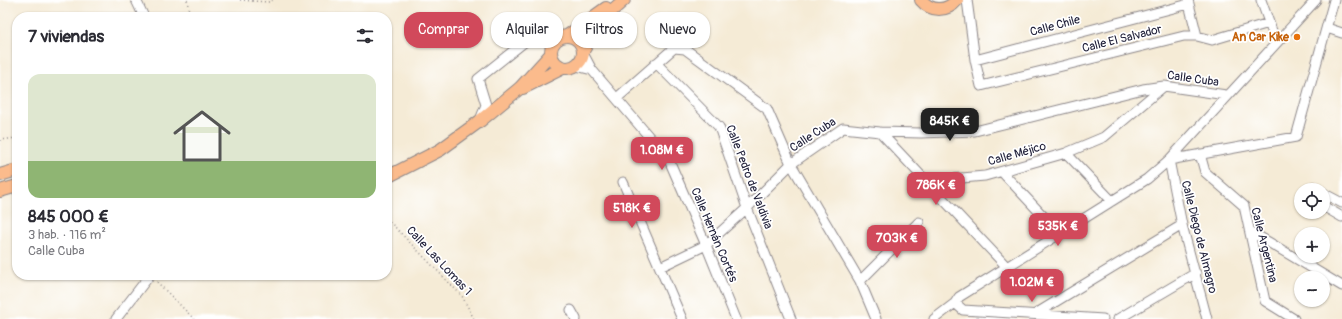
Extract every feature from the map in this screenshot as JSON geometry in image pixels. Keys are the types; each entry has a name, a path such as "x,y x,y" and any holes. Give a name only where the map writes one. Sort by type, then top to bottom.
{"main road":[{"path":"563,37 619,0"},
{"path":"520,88 529,86 563,68 576,66 581,60 583,52 600,21 624,0"},
{"path":"921,0 930,8 938,10 951,6 956,0"},
{"path":"563,38 578,40 583,52"},
{"path":"552,48 551,54 556,64 563,68"},
{"path":"392,174 440,150 480,121 520,88 551,54"},
{"path":"0,175 12,171"},
{"path":"0,191 12,187"}],"street":[{"path":"136,0 142,12"},
{"path":"967,0 975,60"},
{"path":"1261,0 1276,42"},
{"path":"934,319 955,303 959,297 1006,266 1147,180 1169,160 1226,95 1316,0"},
{"path":"1169,160 1296,137 1332,1"},
{"path":"1188,2 1197,36"},
{"name":"Calle Chile","path":"975,60 1188,2"},
{"name":"Calle El Salvador","path":"975,60 981,86 1184,36 1197,36 1212,40 1269,23"},
{"path":"1326,28 1342,33"},
{"path":"480,121 486,104 478,79 517,48"},
{"path":"617,98 674,48 685,49 767,109 791,164 860,281 876,319"},
{"name":"Calle Hernán Cortés","path":"583,52 592,70 669,160 736,319"},
{"name":"Calle Pedro de Valdivia","path":"656,63 719,127 747,208 791,319"},
{"path":"576,66 592,70"},
{"name":"Calle Cuba","path":"660,267 706,245 747,208 791,164 843,128 880,132 921,133 975,131 1143,89 1164,86 1226,95"},
{"name":"Calle Méjico","path":"927,181 985,176 1066,153 1104,137 1164,86"},
{"path":"880,132 1006,266"},
{"path":"1066,153 1112,201"},
{"name":"Calle Argentina","path":"1200,154 1205,172 1244,206 1265,301 1294,319"},
{"name":"Calle Diego de Almagro","path":"1169,160 1182,225 1207,319"},
{"path":"1002,172 1060,234"},
{"path":"623,182 682,319"},
{"path":"1330,197 1342,203"},
{"path":"1330,210 1342,217"},
{"path":"860,281 919,222"},
{"path":"1037,313 1182,225"},
{"path":"1250,231 1342,286"},
{"path":"1118,319 1196,273"},
{"path":"116,319 146,280"},
{"path":"955,303 963,310 1037,313 1103,319"},
{"path":"572,310 576,319"}],"path":[{"path":"187,0 189,12"},
{"path":"240,0 268,2 275,0"},
{"path":"0,140 12,139"},
{"name":"Calle Las Lomas 1","path":"392,224 462,296 474,319"},
{"path":"155,280 194,319"}],"place":[{"name":"An Car Kike","path":"1297,37"}]}
